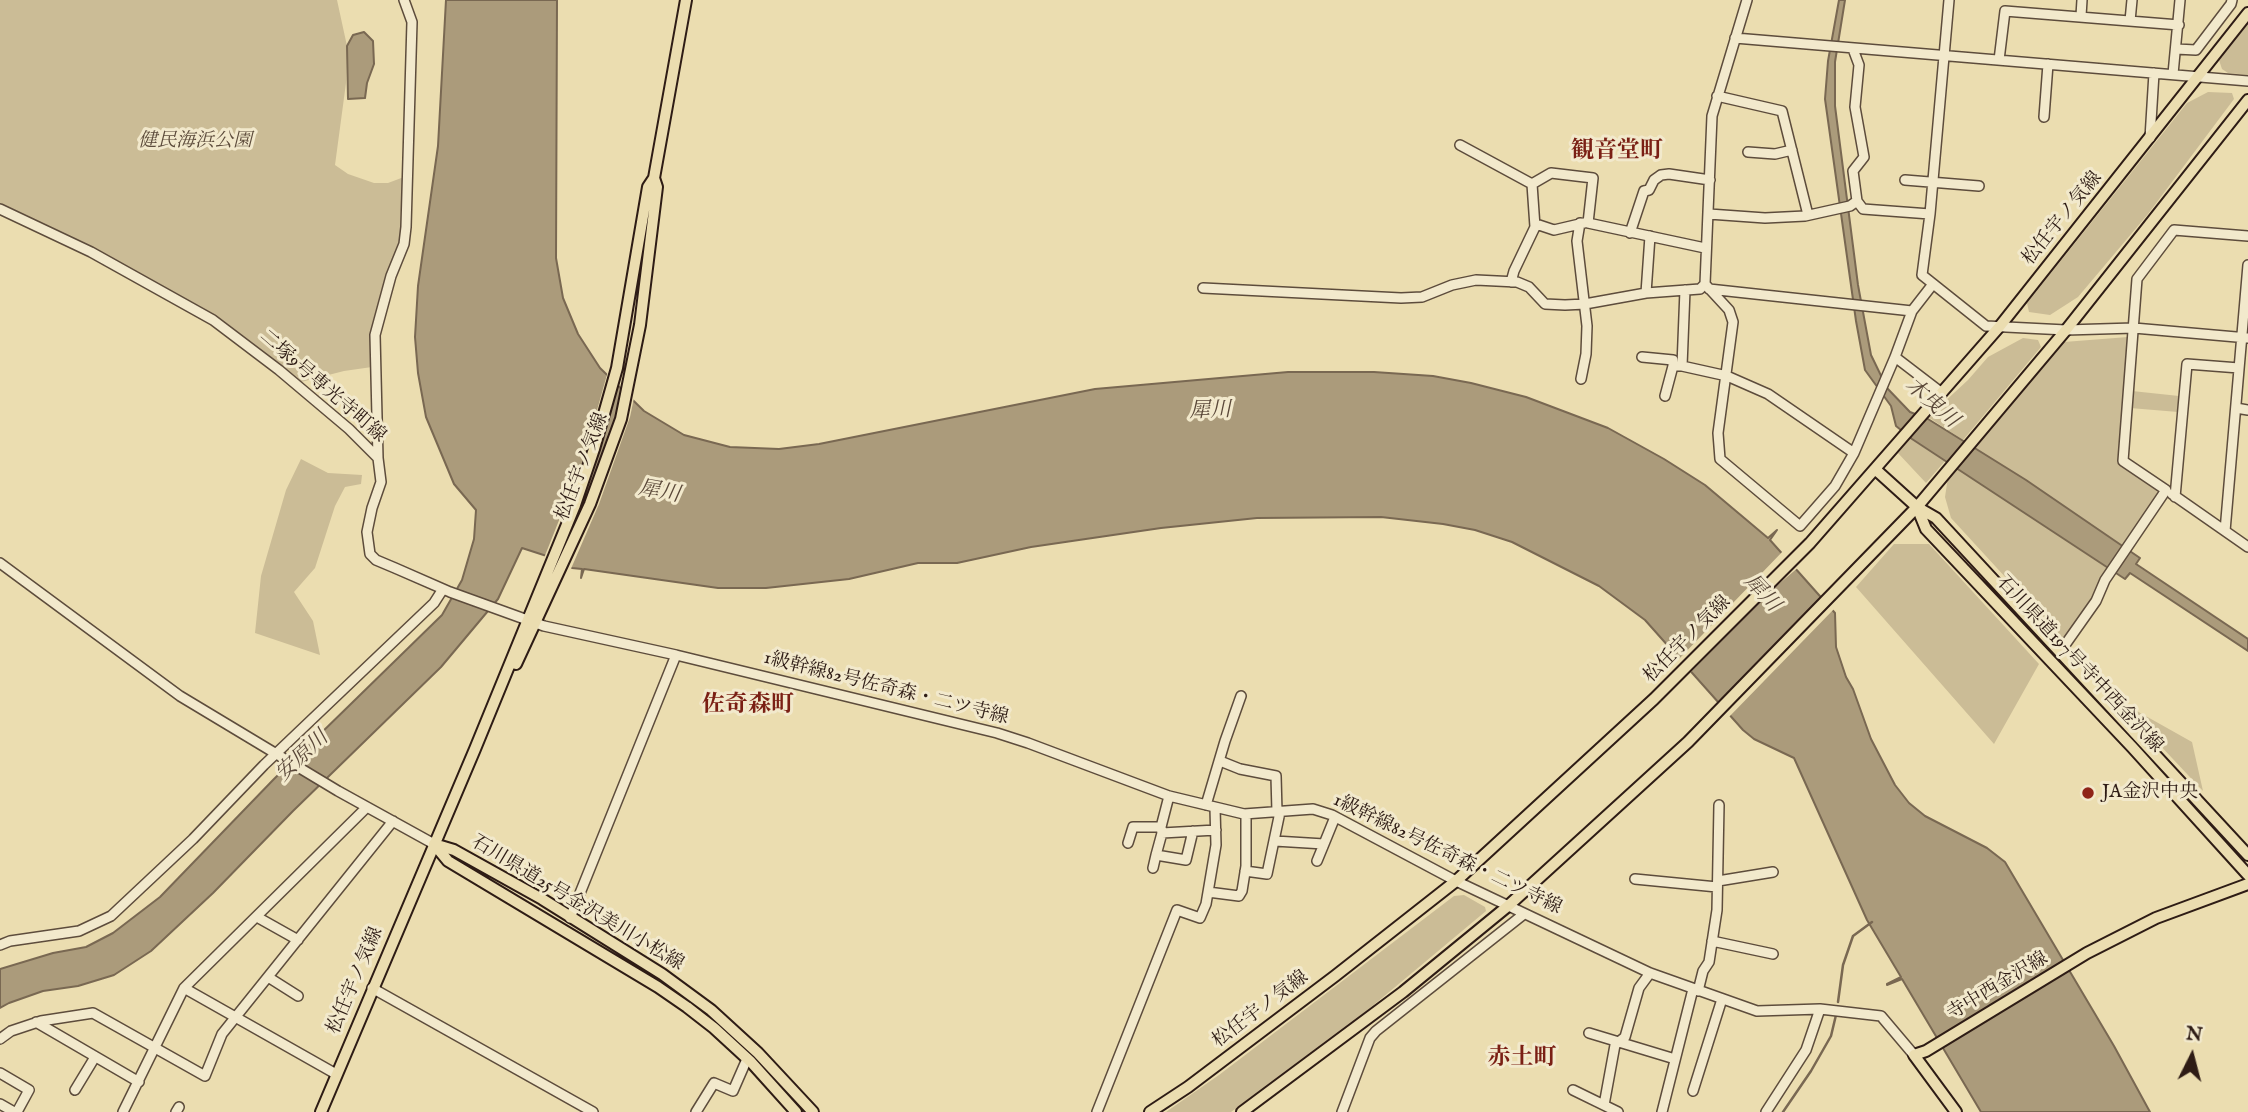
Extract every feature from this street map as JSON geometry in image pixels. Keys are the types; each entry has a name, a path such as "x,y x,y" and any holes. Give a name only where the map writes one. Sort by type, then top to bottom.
{"main road":[{"name":"松任宇ノ気線","path":"321,1112 531,621 544,576 575,505 601,428 625,322 648,187 654,178 686,0"},
{"name":"松任宇ノ気線","path":"1150,1112 1188,1087 1456,881 1654,699 1810,543 2000,326 2248,13"},
{"path":"1242,1112 1366,1021 1507,906 1688,742 1917,507 2066,330 2248,100"},
{"name":"松任宇ノ気線","path":"531,621 556,581 615,436 628,387 638,331 657,187 654,178"},
{"name":"石川県道197号寺中西金沢線","path":"1875,469 1917,507 1936,518 2248,855"},
{"name":"石川県道197号寺中西金沢線","path":"1917,507 1926,529 2132,747 2248,876"},
{"name":"石川県道25号金沢美川小松線","path":"434,844 454,850 542,899 662,974 711,1010 758,1053 813,1112"},
{"name":"石川県道25号金沢美川小松線","path":"434,844 448,861 658,987 714,1028 796,1112"},
{"name":"寺中西金沢線","path":"1914,1055 1926,1051 2087,953 2156,918 2248,884"},
{"path":"1914,1055 1956,1112"}],"street":[{"path":"378,458 375,335 391,276 404,244 406,227 412,22 404,0"},
{"path":"1747,0 1712,116 1709,215 1705,248 1707,286 1728,310 1733,322 1718,433 1720,459 1800,526 1835,486 1854,453 1912,311 1933,284"},
{"path":"1949,0 1922,275 1986,326 2066,330 2134,328 2246,338"},
{"path":"2081,16 2082,0"},
{"path":"2130,21 2132,0"},
{"path":"2173,74 2180,0"},
{"path":"2176,49 2196,50 2232,0"},
{"path":"1999,60 2005,10 2179,25"},
{"path":"1735,38 2248,81"},
{"path":"1853,49 1859,65 1855,107 1864,157 1853,171 1853,203"},
{"path":"2043,117 2048,64"},
{"path":"2150,138 2154,73"},
{"path":"1717,96 1782,111 1808,215"},
{"path":"1460,145 1532,184"},
{"path":"1748,152 1774,154 1792,150"},
{"path":"1532,184 1551,173 1593,178 1584,223 1577,241 1585,304 1586,354 1581,379"},
{"path":"1630,233 1644,191 1649,190 1654,180 1661,175 1710,180"},
{"path":"1905,180 1979,186"},
{"path":"1511,282 1535,227 1532,184"},
{"path":"1709,215 1765,218 1808,215 1853,203"},
{"path":"1853,203 1863,209 1930,214"},
{"name":"二塚9号専光寺町線","path":"0,209 91,252 213,320 349,429 378,458 381,482 367,531 370,554 376,560 531,621"},
{"path":"1535,227 1539,225 1554,230 1584,223 1705,248"},
{"path":"2248,236 2174,230 2137,279 2123,461 2248,547"},
{"path":"1646,293 1650,236"},
{"path":"2225,531 2239,368 2246,338 2248,265"},
{"path":"1203,288 1401,298 1422,297 1452,285 1476,280 1517,282 1528,287 1545,304 1585,304 1707,286 1853,306 1912,311"},
{"path":"1664,396 1677,366 1685,290"},
{"path":"1642,357 1673,360 1677,366 1727,376 1768,394 1854,453"},
{"path":"1895,357 1942,393"},
{"path":"2175,497 2186,364 2239,368"},
{"path":"2236,408 2248,410"},
{"path":"2060,652 2096,601 2126,547 2166,490"},
{"path":"0,563 180,696 338,791 434,844"},
{"path":"0,945 10,941 79,931 111,916 193,839 264,765 281,756 447,590"},
{"name":"1級幹線82号佐奇森・二ツ寺線","path":"531,621 997,733 1169,796 1210,807 1246,814 1313,809 1335,817 1456,881 1650,973 1758,1011 1820,1009 1881,1016 1914,1055"},
{"path":"570,918 676,655"},
{"path":"1097,1112 1177,910 1200,918 1216,845 1216,830 1210,807 1224,741 1241,696"},
{"path":"1220,761 1240,769 1276,776 1278,812 1268,874 1245,871"},
{"path":"1153,868 1169,796"},
{"path":"1662,1112 1696,990 1709,962 1717,909 1718,805"},
{"path":"123,1112 184,988 367,807"},
{"path":"1208,891 1239,896 1242,891 1246,814"},
{"path":"1317,861 1335,817"},
{"path":"0,1039 11,1031 36,1023 93,1013 205,1076 222,1034 393,821"},
{"path":"1128,843 1133,827 1216,830"},
{"path":"1156,855 1186,860 1193,831"},
{"path":"1275,841 1324,844"},
{"path":"1635,879 1717,884 1773,872"},
{"path":"1342,1112 1370,1038 1376,1031 1524,914"},
{"path":"257,917 298,940"},
{"path":"1712,941 1773,954"},
{"path":"1604,1105 1615,1045 1625,1037 1639,988 1650,973"},
{"path":"268,977 298,996"},
{"path":"184,988 336,1074"},
{"path":"372,988 593,1112"},
{"path":"1693,1091 1721,999"},
{"path":"1766,1112 1806,1050 1820,1009"},
{"path":"1366,1021 1370,1038"},
{"path":"36,1023 139,1082"},
{"path":"1589,1033 1675,1059"},
{"path":"75,1090 95,1056"},
{"path":"696,1112 714,1083 733,1091 747,1059"},
{"path":"0,1073 29,1090 16,1112 0,1104"},
{"path":"1573,1090 1618,1112"}],"green space":[{"name":"健民海浜公園","path":"0,0 337,0 347,46 346,83 335,165 348,174 374,183 388,183 404,177 403,237 388,271 373,336 372,367 301,382 221,320 194,304 98,251 0,204"},
{"path":"2248,24 2248,75 2228,73 2222,69 2219,60 2223,51"},
{"path":"2208,92 2232,93 2234,99 2148,214 2078,297 2050,315 2029,312 2027,303 2187,103"},
{"path":"2128,337 2119,463 2157,489 2158,494 2103,574 2092,601 2063,640 1951,518 1945,497 1948,477 2064,342"},
{"path":"2023,338 2038,340 2041,347 1963,440 1928,417 1968,380 1988,357"},
{"path":"2132,391 2179,396 2178,412 2130,408"},
{"path":"1910,438 1945,461 1926,483 1897,452"},
{"path":"301,459 328,473 362,475 361,484 345,487 335,506 315,568 294,592 313,621 320,655 255,633 261,576 286,490"},
{"path":"1894,544 1929,544 2039,664 1994,744 1856,587"},
{"path":"2119,701 2192,742 2203,791 2141,725"},
{"path":"1464,895 1485,907 1486,911 1352,1023 1231,1112 1166,1112 1219,1075 1454,896"}],"water":[{"path":"446,0 557,0 556,258 563,298 578,334 600,368 644,411 684,435 730,447 779,449 819,444 1095,389 1288,372 1374,372 1433,376 1526,397 1608,428 1705,485 1768,538 1777,530 1770,540 1835,613 1836,647 1846,677 1871,739 1895,785 1909,803 1925,816 1987,848 2005,862 2150,1112 1981,1112 1902,979 1887,985 1901,977 1867,920 1794,758 1754,739 1743,730 1645,620 1599,586 1512,542 1475,530 1381,517 1257,518 1161,528 1031,547 957,563 918,563 849,579 766,588 718,588 584,569 581,578 582,569 572,568 559,560 522,548 498,599 441,667 151,951 114,975 78,986 43,991 0,1008 0,969 53,953 86,947 113,933 160,897 274,779 442,615 462,580 474,539 476,510 454,484 426,417 415,337 418,286 438,146"},
{"path":"1839,0 1845,0 1835,62 1835,106 1858,285 1871,355 1887,388 1910,412 1928,419 2026,480 2140,558 2136,564 2248,639 2248,651 2130,573 2125,579 1896,426 1891,406 1865,370 1825,99 1828,61"},
{"path":"364,32 373,41 374,64 365,98 348,99 347,46 353,35"}],"pier":[{"path":"608,371 618,381 611,409 590,476 555,562 544,558 583,460"},
{"path":"623,387 634,398 630,417 599,504 570,571 558,564 597,472"},
{"path":"1784,550 1800,566 1773,589 1689,674 1677,661"},
{"path":"1824,595 1835,608 1728,718 1717,705"}],"waterway":[{"path":"1838,1002 1843,965 1853,936 1872,922"},
{"path":"1783,1112 1831,1036 1836,1015"}],"place":[{"name":"JA金沢中央","path":"2088,793"}],"district":[{"name":"観音堂町","path":"1617,152"},
{"name":"佐奇森町","path":"748,706"},
{"name":"赤土町","path":"1522,1059"}],"water label":[{"name":"木曳川","path":"1931,404"},
{"name":"犀川","path":"1210,412"},
{"name":"犀川","path":"659,493"},
{"name":"犀川","path":"1761,594"},
{"name":"安原川","path":"303,757"}]}
